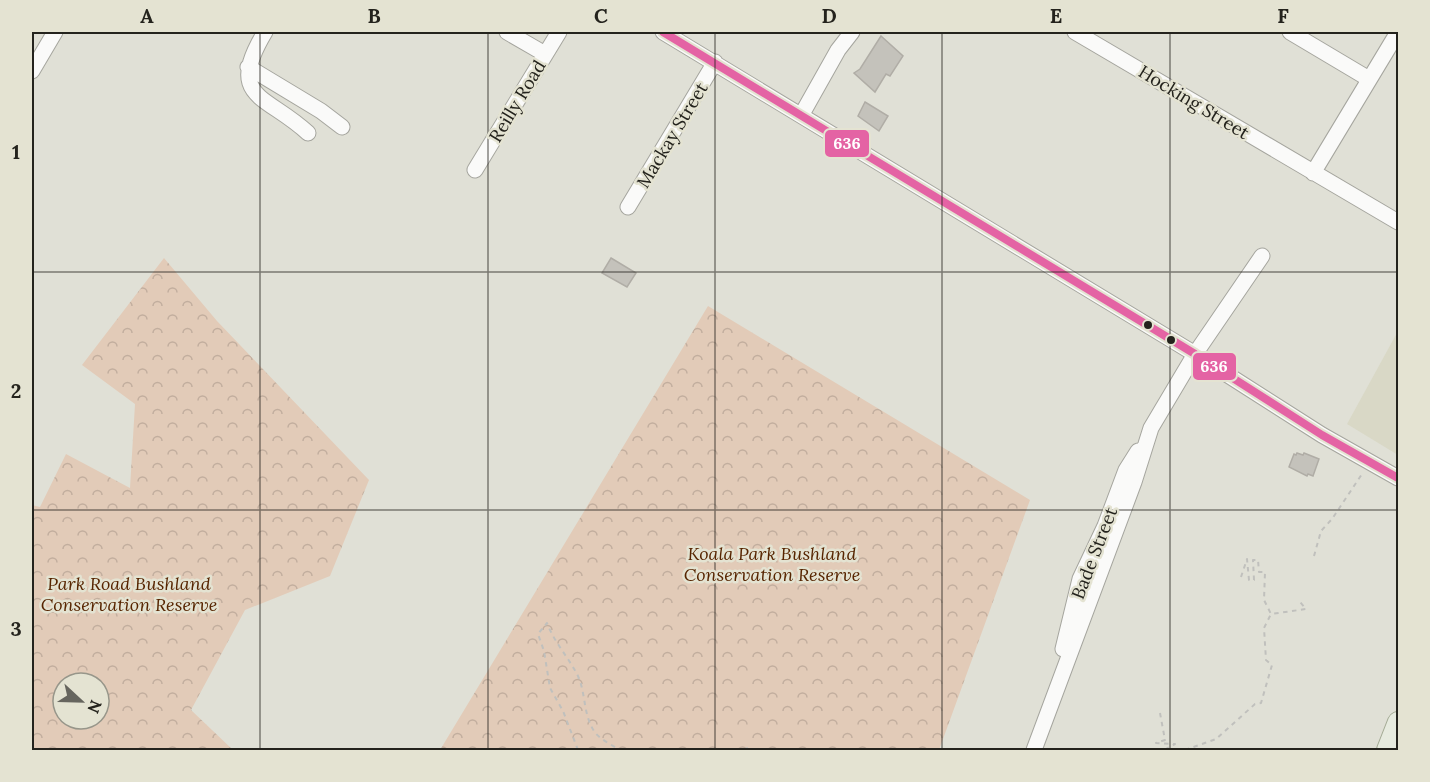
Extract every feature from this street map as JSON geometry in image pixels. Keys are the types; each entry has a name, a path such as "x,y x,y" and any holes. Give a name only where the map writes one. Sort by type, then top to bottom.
{"main road":[{"path":"1387,750 1398,722"}],"street":[{"path":"32,71 55,32"},
{"path":"265,32 249,67 248,76 253,90 308,133"},
{"path":"507,32 545,54"},
{"name":"Reilly Road","path":"475,170 559,32"},
{"path":"663,32 802,114 1195,354 1322,435 1398,478"},
{"path":"802,114 838,51 852,32"},
{"name":"Hocking Street","path":"1075,32 1398,222"},
{"path":"1290,32 1369,79"},
{"path":"1313,173 1398,32"},
{"name":"Mackay Street","path":"628,207 716,62"},
{"path":"249,67 321,111 342,127"},
{"name":"Bade Street","path":"1034,750 1134,482 1151,428 1195,354 1262,256"}],"path":[{"path":"1314,556 1321,531 1332,519 1359,479"},
{"path":"1241,577 1247,559 1248,580 1254,580 1253,560 1258,560 1259,572 1264,572 1264,600 1271,614"},
{"path":"1271,614 1306,609 1300,602"},
{"path":"1187,750 1216,739 1256,704 1261,703 1272,665 1266,660 1264,628 1271,614"},
{"path":"578,750 563,711 550,688 544,651 538,634 547,623 551,635 559,643 578,678 594,733 620,750"},
{"path":"1160,713 1165,740 1156,743 1175,744 1164,750"}],"shaded area":[{"path":"1398,331 1398,455 1347,424"}],"green space":[{"name":"Park Road Bushland Conservation Reserve","path":"164,258 217,321 369,480 330,576 245,610 191,710 233,750 32,750 32,505 40,507 66,454 130,488 135,404 82,365"},
{"name":"Koala Park Bushland Conservation Reserve","path":"708,306 1030,500 939,750 440,750"}],"building":[{"path":"881,36 903,56 890,76 886,74 875,92 854,73 860,69"},
{"path":"865,102 888,116 879,131 858,116"},
{"path":"611,258 636,273 627,287 602,273"},
{"path":"1304,453 1319,459 1313,476 1308,474 1307,476 1289,467 1294,454 1303,455"}],"transit line":[{"name":"636","path":"663,32 1195,354 1322,435 1398,478"}]}
